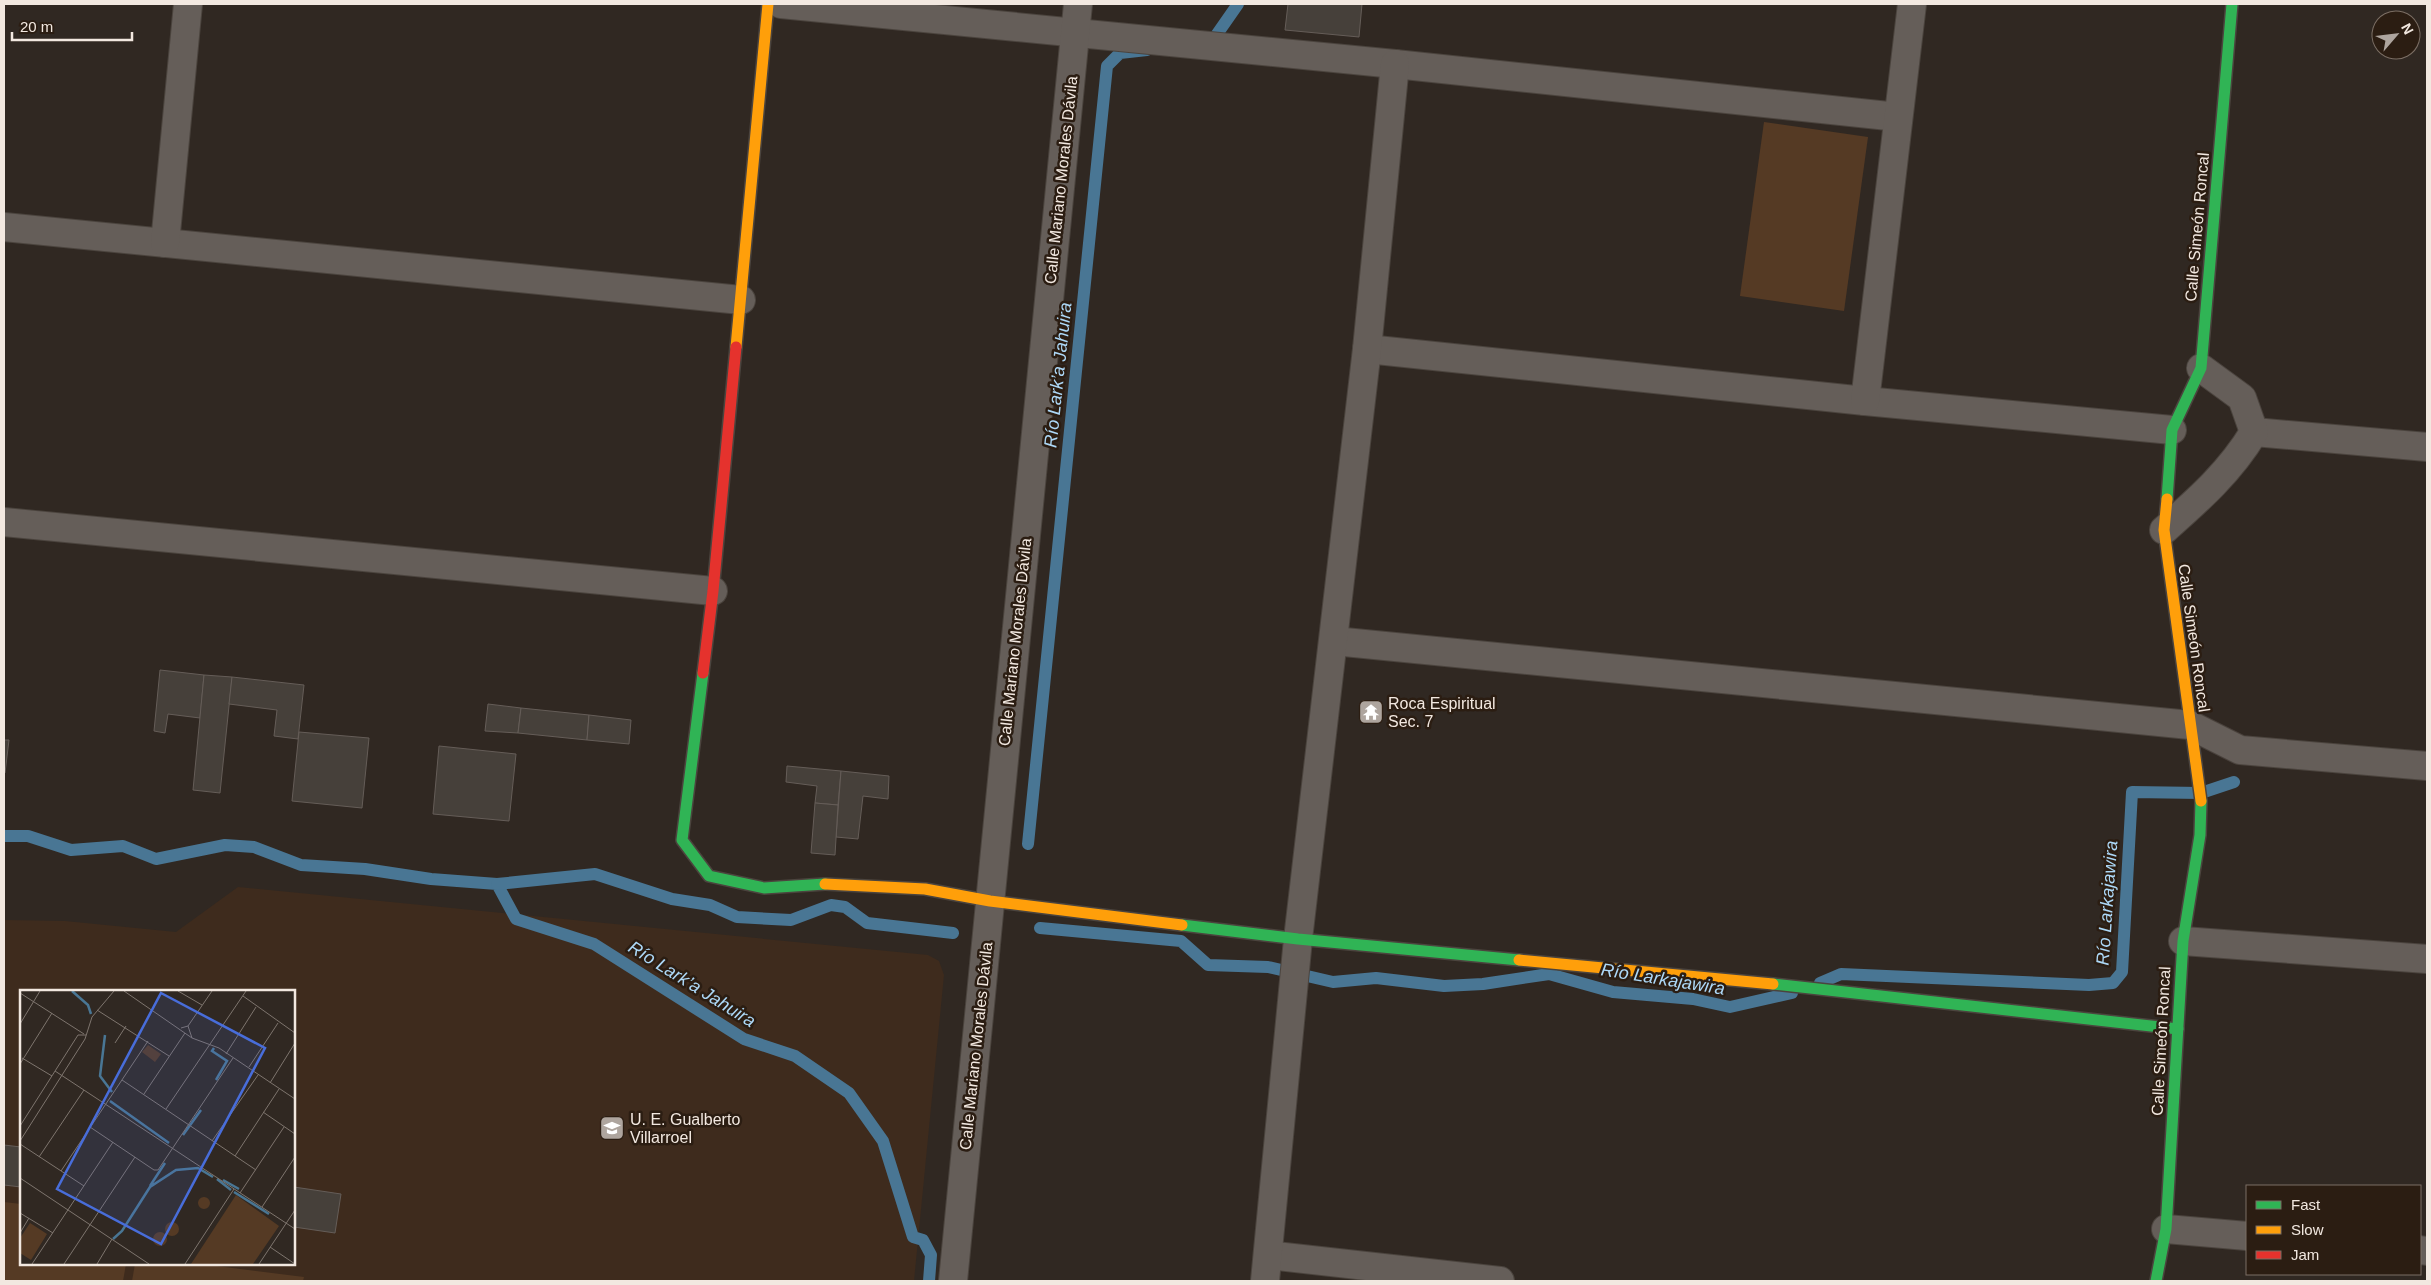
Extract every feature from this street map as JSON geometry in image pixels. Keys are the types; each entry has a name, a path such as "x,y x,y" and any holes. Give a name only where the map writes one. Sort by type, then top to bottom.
{"street":[{"path":"165,243 188,4"},
{"path":"768,4 713,591 682,840 709,876 764,888 828,884 925,889 990,901 1298,939 1808,987 2178,1029"},
{"path":"781,4 1395,64 1898,117"},
{"name":"Calle Mariano Morales Dávila","path":"953,1281 1078,4"},
{"path":"1865,401 1912,4"},
{"name":"Calle Simeón Roncal","path":"2156,1281 2166,1229 2183,941 2200,835 2201,801 2164,530 2172,430 2201,368 2232,4"},
{"path":"1395,64 1367,349 1298,939 1266,1268 1500,1281"},
{"path":"4,228 741,300"},
{"path":"1367,349 1865,401 2172,430"},
{"path":"2201,368 2242,398 2254,432"},
{"path":"2254,432 2427,447"},
{"path":"2164,530 2210,490 2239,456 2254,432"},
{"path":"4,522 713,591"},
{"path":"1334,641 2190,725 2240,750 2427,766"},
{"path":"2183,941 2427,959"},
{"path":"2166,1229 2246,1236"}],"shaded area":[{"path":"1764,122 1868,137 1844,311 1740,296"},
{"name":"U. E. Gualberto Villarroel","path":"238,887 928,955 939,961 944,975 914,1281 4,1281 4,920 65,921 176,932"},
{"path":"4,1202 20,1204 20,1265 126,1265 123,1281 4,1281"},
{"path":"135,1265 209,1265 304,1277 303,1281 132,1281"}],"building":[{"path":"1288,4 1362,4 1359,37 1285,30"},
{"path":"160,670 204,675 200,718 168,714 165,733 154,731"},
{"path":"204,675 232,677 220,793 193,790"},
{"path":"232,677 304,685 298,739 274,736 277,710 229,704"},
{"path":"488,704 521,708 518,733 485,731"},
{"path":"521,708 589,715 587,740 518,733"},
{"path":"589,715 631,720 629,744 587,740"},
{"path":"299,732 369,738 362,808 292,801"},
{"path":"4,740 9,740 5,773 4,772"},
{"path":"439,746 516,754 509,821 433,814"},
{"path":"787,766 841,771 838,805 815,803 817,786 786,782"},
{"path":"841,771 889,776 888,799 863,796 858,839 836,837"},
{"path":"815,803 838,805 835,855 811,853"},
{"path":"4,1145 20,1147 20,1187 4,1185"},
{"path":"295,1187 341,1194 335,1233 295,1227"}],"waterway":[{"name":"Río Lark’a Jahuira","path":"1206,43 1215,37 1238,4"},
{"name":"Río Lark’a Jahuira","path":"1028,844 1107,66 1120,53 1147,50"},
{"name":"Río Larkajawira","path":"1820,983 1841,974 2089,985 2113,983 2122,972 2132,792 2201,793 2234,782"},
{"name":"Río Lark’a Jahuira","path":"4,836 28,836 71,850 123,846 156,859 225,845 254,847 301,865 365,869 431,879 497,884 516,919 594,944 744,1039 795,1056 849,1093 883,1141 913,1237 923,1240 931,1255 929,1281"},
{"name":"Río Lark’a Jahuira","path":"497,884 595,874 672,899 710,905 737,917 791,920 831,905 845,907 867,923 953,933"},
{"name":"Río Larkajawira","path":"1040,928 1181,941 1208,965 1268,967 1333,982 1376,978 1444,986 1483,984 1549,974 1613,992 1693,999 1730,1007 1792,993"}],"traffic: fast":[{"path":"2167,499 2172,430 2201,368 2232,4"},
{"path":"703,673 682,840 709,876 764,888 825,884"},
{"path":"2156,1281 2166,1229 2183,941 2200,835 2201,801"},
{"path":"1182,925 1298,939 1519,960"},
{"path":"1773,984 2178,1029"}],"traffic: slow":[{"path":"736,347 768,4"},
{"path":"2167,499 2164,530 2201,801"},
{"path":"825,884 925,889 990,901 1182,925"},
{"path":"1519,960 1773,984"}],"traffic: jam":[{"path":"703,673 713,591 736,347"}],"place":[{"name":"Roca Espiritual Sec. 7","path":"1371,712"},
{"name":"U. E. Gualberto Villarroel","path":"612,1128"}]}
